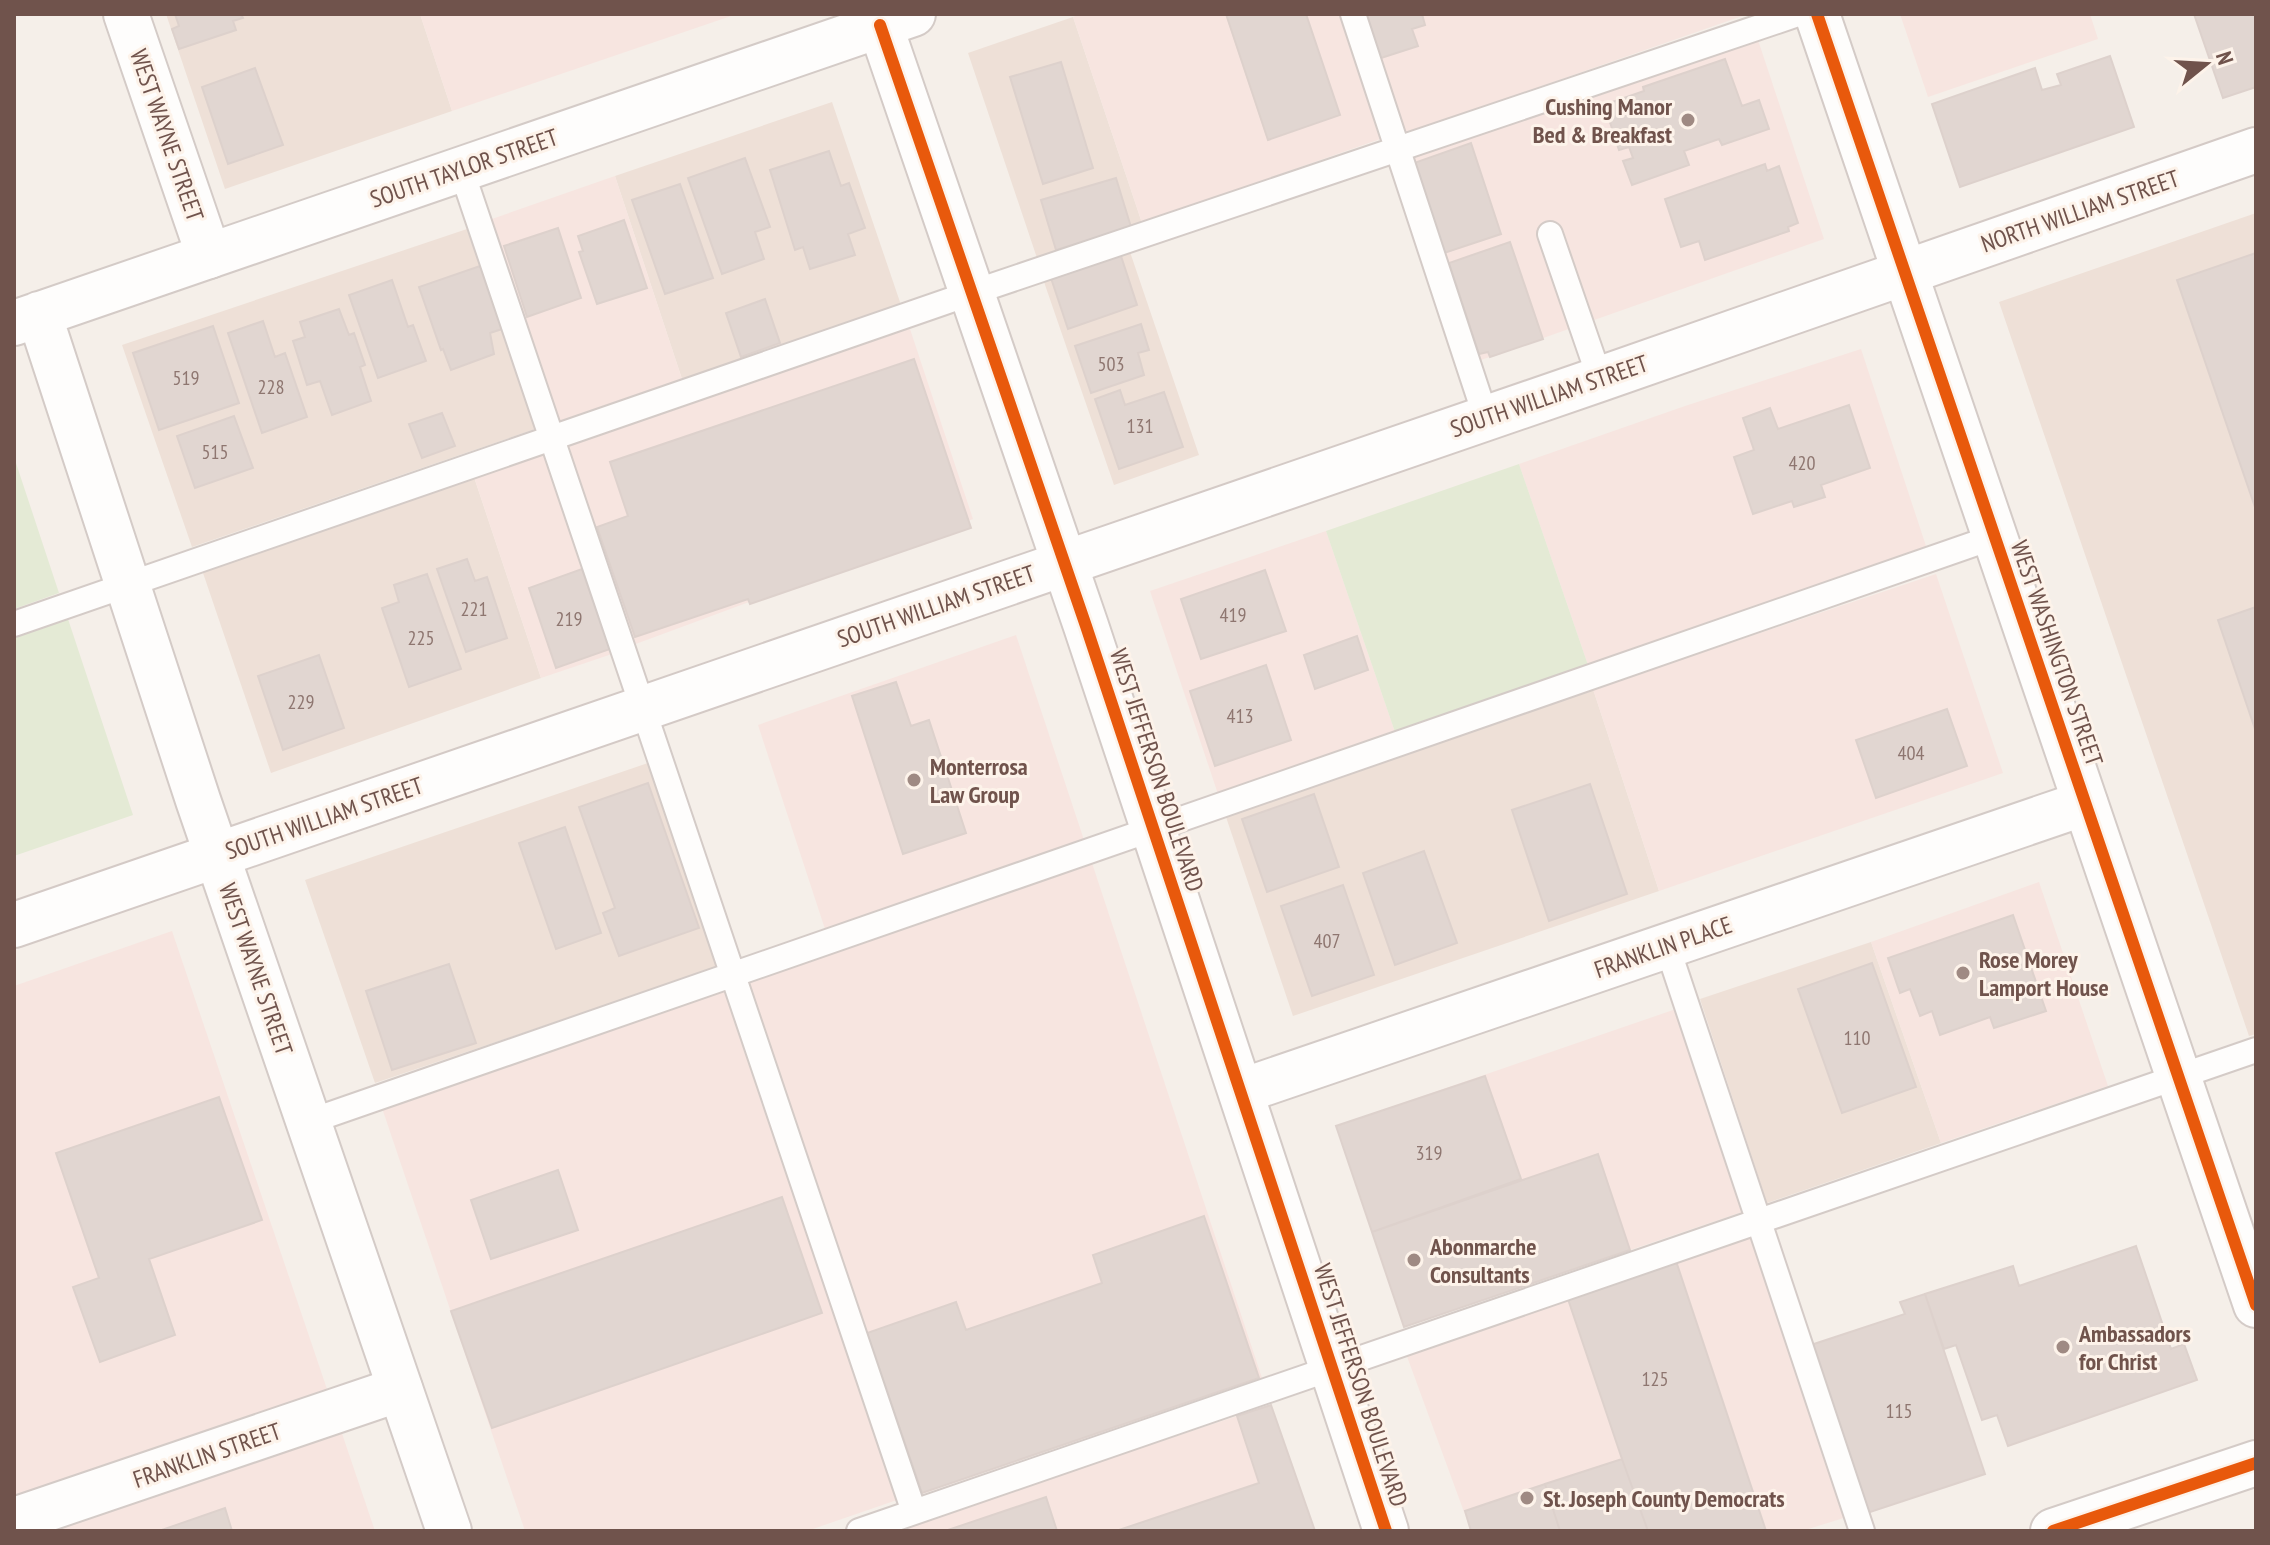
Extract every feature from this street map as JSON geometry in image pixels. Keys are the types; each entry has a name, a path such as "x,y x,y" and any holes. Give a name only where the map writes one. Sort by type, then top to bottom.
{"street":[{"name":"WEST WAYNE STREET","path":"126,14 209,256"},
{"name":"WEST WASHINGTON STREET","path":"1817,14 2256,1305"},
{"name":"SOUTH TAYLOR STREET","path":"26,319 897,20"},
{"name":"WEST JEFFERSON BOULEVARD","path":"897,20 974,292 1386,1531"},
{"name":"NORTH WILLIAM STREET","path":"1904,273 2256,150"},
{"name":"SOUTH WILLIAM STREET","path":"14,925 1904,273"},
{"name":"WEST WAYNE STREET","path":"26,319 129,584 217,855 449,1531"},
{"name":"FRANKLIN PLACE","path":"1242,1091 2085,803"},
{"name":"FRANKLIN STREET","path":"14,1520 400,1389"},
{"path":"2053,1531 2256,1463"}],"lane":[{"path":"1353,14 1486,418"},
{"path":"14,624 974,292 1798,14"},
{"path":"461,169 914,1512"},
{"path":"1550,234 1600,379"},
{"path":"308,1122 1994,537"},
{"path":"1667,946 1862,1531"},
{"path":"859,1531 2256,1050"}],"shaded area":[{"path":"166,14 420,14 452,111 225,189"},
{"path":"420,14 737,14 452,111"},
{"path":"1080,14 1341,14 1383,138 1142,223 1073,17"},
{"path":"1365,14 1748,14 1405,134"},
{"path":"1900,14 2090,14 2098,39 1928,97"},
{"path":"1073,17 1142,223 1037,258 968,53"},
{"path":"1757,37 1824,239 1481,360 1411,155"},
{"path":"832,102 901,305 682,379 615,176"},
{"path":"615,176 682,379 559,421 489,220"},
{"path":"2256,213 2256,1034 2249,1036 1999,302"},
{"path":"467,229 538,428 192,547 122,345"},
{"path":"1129,249 1199,455 1114,485 1043,279"},
{"path":"909,326 973,519 633,645 566,444"},
{"path":"1861,349 1927,549 1589,668 1519,464"},
{"path":"544,453 612,654 541,678 474,477"},
{"path":"474,477 541,678 271,773 202,570"},
{"path":"1326,531 1396,735 1218,794 1150,591"},
{"path":"1936,574 2003,773 1659,891 1593,689"},
{"path":"1016,635 1085,843 825,929 758,725"},
{"path":"1593,689 1659,891 1293,1016 1226,817"},
{"path":"648,763 720,966 375,1083 305,880"},
{"path":"1091,860 1262,1378 922,1494 747,979"},
{"path":"2039,882 2108,1086 1941,1143 1871,942"},
{"path":"172,931 375,1531 14,1531 14,986"},
{"path":"1871,942 1941,1143 1767,1203 1700,999"},
{"path":"727,987 897,1500 807,1531 525,1531 381,1105"},
{"path":"1676,1009 1742,1212 1404,1327 1336,1126"},
{"path":"1754,1233 1850,1516 1802,1531 1471,1531 1405,1351"},
{"path":"1271,1405 1315,1531 891,1531 1237,1416"}],"green space":[{"path":"14,457 59,593 14,609"},
{"path":"1519,464 1589,668 1396,735 1326,531"},
{"path":"67,616 133,815 14,856 14,634"}],"building":[{"path":"175,14 241,14 243,18 233,21 236,30 179,49 172,29 179,26"},
{"path":"1226,14 1306,14 1340,115 1268,140"},
{"path":"1363,14 1422,14 1425,25 1412,29 1418,46 1378,59"},
{"path":"2194,14 2256,14 2256,87 2223,98"},
{"path":"2110,56 2134,127 1960,187 1932,104 2035,68 2042,90 2061,85 2057,74"},
{"name":"Cushing Manor Bed & Breakfast","path":"1725,59 1742,106 1759,100 1769,129 1722,145 1719,139 1684,151 1689,165 1632,185 1623,161 1633,158 1629,147 1619,150 1606,110 1614,108 1612,102 1644,91 1643,87"},
{"path":"1061,62 1093,168 1043,184 1010,77"},
{"path":"255,68 283,145 228,164 202,87"},
{"path":"1471,143 1501,234 1444,253 1414,163"},
{"path":"829,151 841,186 849,183 865,228 848,234 855,255 810,269 803,247 795,250 770,170"},
{"path":"745,158 770,227 755,232 764,259 722,274 688,178"},
{"path":"1765,164 1767,171 1779,166 1798,223 1788,227 1789,231 1705,260 1699,241 1681,247 1665,199"},
{"path":"1116,178 1131,227 1056,250 1041,200"},
{"path":"680,184 713,278 665,294 632,200"},
{"path":"624,220 647,288 597,304 579,252 583,251 578,236"},
{"path":"558,228 581,298 527,317 504,246"},
{"path":"1510,242 1543,339 1490,357 1488,352 1479,354 1449,263"},
{"path":"1120,253 1137,305 1068,329 1051,278"},
{"path":"2256,253 2256,510 2177,280"},
{"path":"480,266 502,329 490,333 494,354 451,370 419,287"},
{"path":"392,280 408,327 413,325 426,361 378,378 349,295"},
{"path":"765,299 780,343 741,357 726,313"},
{"path":"339,309 349,335 354,333 365,365 360,367 371,401 332,415 320,381 307,385 293,341 305,337 300,322"},
{"path":"263,321 275,357 285,353 307,417 262,433 228,333"},
{"path":"1141,324 1149,350 1138,353 1144,375 1091,393 1075,346"},
{"path":"213,326 239,403 159,430 133,353"},
{"path":"914,359 971,528 750,604 748,599 635,637 597,527 628,516 610,462"},
{"path":"1120,390 1125,405 1164,392 1183,447 1119,469 1095,399"},
{"path":"1849,405 1870,468 1821,485 1825,497 1794,507 1792,501 1753,514 1734,457 1754,450 1743,418 1770,408 1778,429"},
{"path":"442,413 455,446 422,458 409,424"},
{"path":"234,416 253,468 195,488 177,436"},
{"path":"467,559 475,581 487,577 507,638 466,652 437,569"},
{"path":"582,569 610,649 556,668 529,588"},
{"path":"1265,570 1286,631 1201,659 1181,599"},
{"path":"427,574 461,669 409,687 382,608 399,602 394,585"},
{"path":"2256,607 2256,732 2218,620"},
{"path":"1357,636 1368,670 1315,689 1304,655"},
{"path":"319,655 344,728 283,750 258,676"},
{"path":"1266,665 1291,740 1215,766 1190,691"},
{"name":"Monterrosa Law Group","path":"896,682 911,726 929,720 966,833 903,854 852,696"},
{"path":"1947,709 1967,766 1876,798 1856,740"},
{"path":"648,783 699,928 619,956 603,913 615,908 579,807"},
{"path":"1590,784 1627,894 1549,921 1512,810"},
{"path":"1314,794 1339,867 1267,892 1242,819"},
{"path":"565,827 601,933 556,949 519,843"},
{"path":"1424,851 1457,943 1395,965 1363,873"},
{"path":"1343,885 1374,975 1312,996 1281,906"},
{"name":"Rose Morey Lamport House","path":"2013,915 2046,1011 1994,1028 1990,1017 1940,1035 1932,1011 1920,1016 1910,989 1900,993 1888,958"},
{"path":"1872,963 1916,1087 1842,1113 1798,989"},
{"path":"449,964 476,1043 392,1070 366,991"},
{"path":"1485,1076 1521,1179 1372,1232 1336,1126"},
{"path":"219,1097 262,1220 149,1259 175,1335 100,1362 73,1287 99,1278 56,1153"},
{"path":"1598,1154 1630,1250 1404,1327 1372,1232"},
{"path":"558,1170 578,1230 491,1259 471,1200"},
{"path":"782,1197 822,1313 492,1428 451,1311"},
{"path":"1204,1216 1259,1378 922,1493 867,1333 956,1302 966,1330 1102,1283 1093,1255"},
{"name":"Ambassadors for Christ","path":"2136,1246 2171,1349 2184,1344 2197,1380 2008,1446 1997,1415 1982,1420 1956,1345 1944,1349 1925,1294 2013,1266 2019,1286"},
{"path":"1676,1261 1766,1531 1648,1531 1568,1299"},
{"path":"1925,1294 1985,1474 1867,1513 1811,1345 1905,1314 1900,1302"},
{"path":"1271,1405 1315,1531 1116,1531 1259,1483 1237,1416"},
{"path":"1622,1459 1648,1531 1560,1531 1545,1484"},
{"name":"St. Joseph County Democrats","path":"1545,1484 1560,1531 1471,1531 1465,1511"},
{"path":"1046,1497 1057,1531 945,1531"},
{"path":"225,1508 232,1531 159,1531"}],"cycle path":[{"path":"1817,14 2256,1305"},
{"path":"880,25 1086,626 1386,1531"},
{"path":"2053,1531 2256,1463"}],"place":[{"name":"Cushing Manor Bed & Breakfast","path":"1688,120"},
{"name":"Monterrosa Law Group","path":"914,780"},
{"name":"Rose Morey Lamport House","path":"1963,973"},
{"name":"Abonmarche Consultants","path":"1414,1260"},
{"name":"Ambassadors for Christ","path":"2063,1347"},
{"name":"St. Joseph County Democrats","path":"1527,1498"}]}
